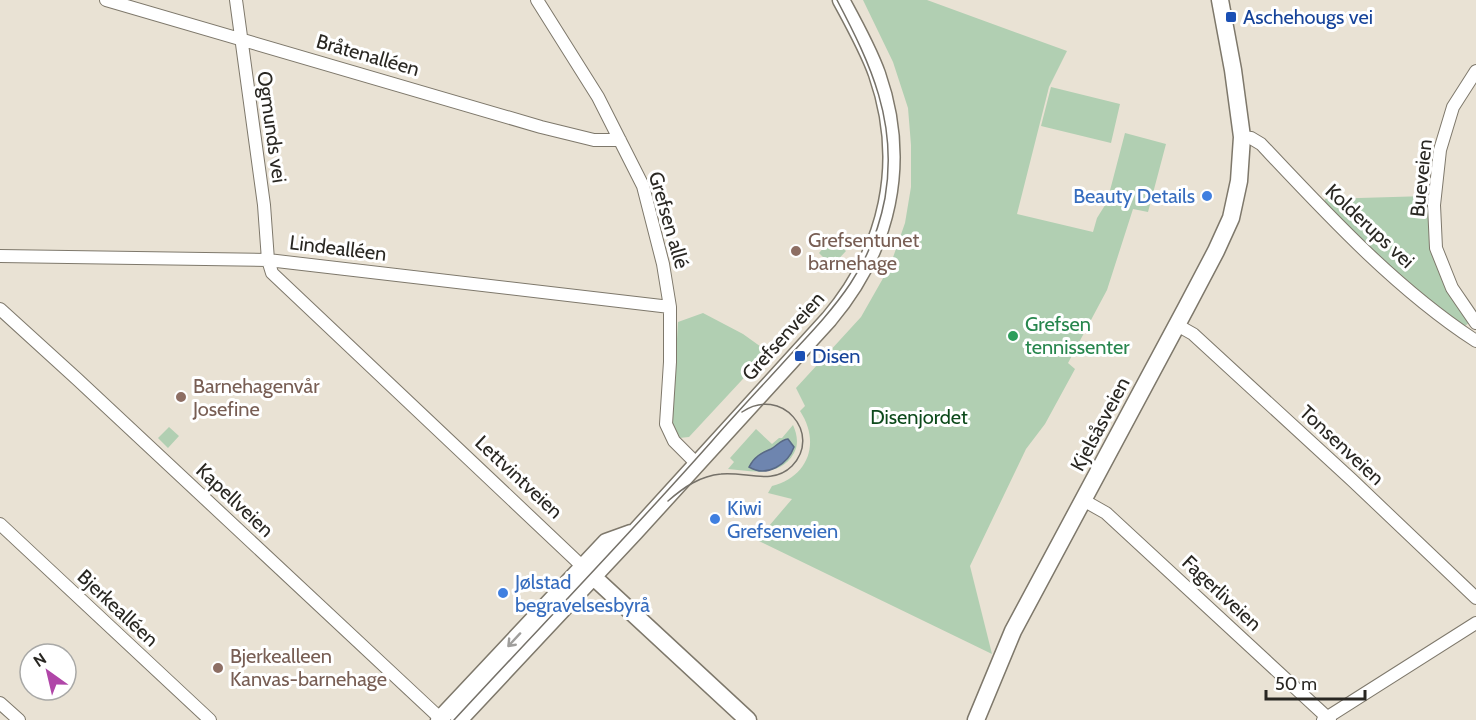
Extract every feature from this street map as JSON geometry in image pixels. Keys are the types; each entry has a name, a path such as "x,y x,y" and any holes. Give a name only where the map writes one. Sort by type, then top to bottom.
{"main road":[{"name":"Grefsenveien","path":"441,720 588,571 635,532 841,304 866,264 882,223 891,177 891,142 888,112 876,71 841,0"},
{"name":"Kjelsåsveien","path":"976,720 1013,632 1231,219 1239,181 1242,137 1220,0"},
{"name":"Grefsenveien","path":"459,720 588,571"},
{"name":"Lettvintveien","path":"588,571 748,720"}],"street":[{"name":"Bråtenalléen","path":"105,0 541,127 594,140 621,140"},
{"name":"Ogmunds vei","path":"236,0 264,205 268,260"},
{"name":"Grefsen allé","path":"537,0 598,97 643,186 663,264 670,307 670,362 666,424 674,441 697,464"},
{"name":"Bueveien","path":"1476,70 1453,107 1440,150 1434,205 1436,248 1452,288 1476,323"},
{"name":"Kolderups vei","path":"1242,137 1251,138 1261,144 1366,252 1449,323 1476,340"},
{"name":"Lindealléen","path":"0,256 268,260 670,307"},
{"name":"Lettvintveien","path":"268,260 275,277 588,571"},
{"name":"Kapellveien","path":"0,309 441,720"},
{"name":"Tonsenveien","path":"1177,325 1193,334 1476,598"},
{"name":"Fagerliveien","path":"1083,500 1106,513 1327,719"},
{"name":"Bjerkealléen","path":"0,524 210,720"},
{"path":"1327,719 1476,623"},
{"path":"0,703 19,720"}],"green space":[{"name":"Disenjordet","path":"863,0 927,0 1067,51 1049,87 1017,214 1093,232 1097,218 1107,202 1125,133 1166,144 1148,212 1133,209 1107,290 1068,363 1075,369 1045,424 1026,449 970,566 992,654 757,540 792,499 768,493 772,486 795,475 802,467 810,446 810,435 800,411 805,406 796,388 861,317 890,266 905,223 911,187 908,108 893,62"},
{"path":"1051,87 1120,104 1111,143 1041,126"},
{"path":"1427,196 1432,244 1470,322 1465,326 1446,314 1324,205 1325,199"},
{"path":"832,238 846,251 832,266 819,253"},
{"path":"703,313 743,334 768,352 689,437 679,438 672,423 678,322"},
{"path":"793,425 797,439 796,450 781,466 765,471 728,469 734,462 730,458 756,429 772,444 782,438"},
{"path":"169,427 179,436 168,448 158,438"}],"water":[{"path":"788,439 794,447 782,464 763,471 749,467 758,456"}],"tram line":[{"path":"454,720 808,336 838,301 862,265 879,223 885,198 888,144 879,95 871,71 837,0"},
{"path":"668,501 686,487 706,477 721,474 767,477 784,472 792,466 800,453 803,440 800,428 793,417 783,409 771,405 757,405 742,412"}],"place":[{"name":"Aschehougs vei","path":"1231,17"},
{"name":"Beauty Details","path":"1207,196"},
{"name":"Grefsentunet barnehage","path":"796,251"},
{"name":"Grefsen tennissenter","path":"1013,336"},
{"name":"Disen","path":"800,356"},
{"name":"Barnehagenvår Josefine","path":"181,397"},
{"name":"Kiwi Grefsenveien","path":"715,519"},
{"name":"Jølstad begravelsesbyrå","path":"503,593"},
{"name":"Bjerkealleen Kanvas-barnehage","path":"218,668"}]}
